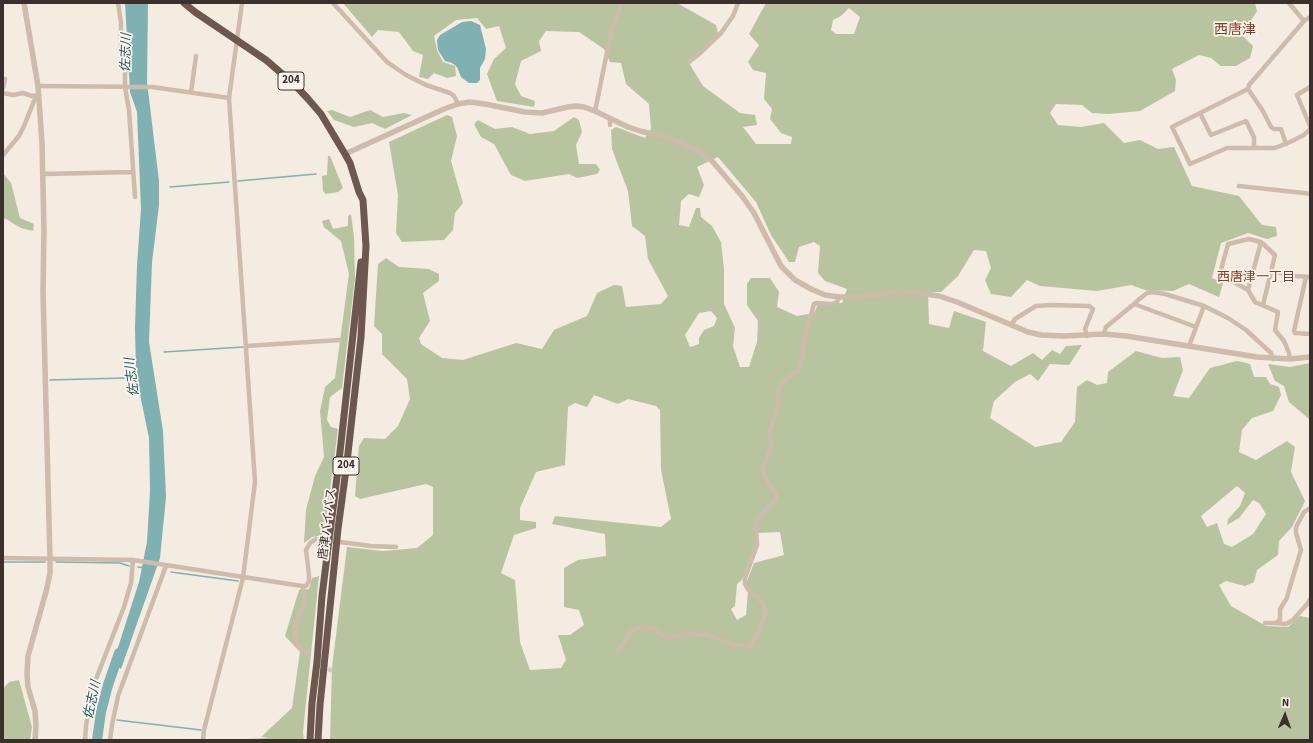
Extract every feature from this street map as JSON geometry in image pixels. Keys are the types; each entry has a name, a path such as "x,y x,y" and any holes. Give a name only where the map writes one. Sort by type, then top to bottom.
{"highway":[{"name":"唐津バイパス","path":"184,3 266,60 295,85 321,114 345,154 350,163 363,200 366,266 357,376 337,541 322,683 318,740"},
{"name":"唐津バイパス","path":"310,740 322,596 361,266 362,245 358,200 359,192"}],"street":[{"path":"24,3 38,86 42,143 44,230 43,291 50,559 50,573 47,588 28,656 28,687 35,711 35,740"},
{"path":"118,3 121,23 121,48 125,61 125,87 129,110 135,197"},
{"path":"203,740 204,730 242,578 255,482 229,98 242,3"},
{"path":"333,3 387,62 406,75 426,85 450,93 454,96 458,104"},
{"path":"595,111 612,28 621,3"},
{"path":"689,62 700,54 721,33 733,16 738,3"},
{"path":"1289,3 1304,21"},
{"path":"1310,17 1304,21 1249,85 1248,89 1172,127 1190,164 1228,148 1275,148 1304,134 1310,127 1297,95 1310,87"},
{"path":"191,92 196,56"},
{"path":"3,88 5,79"},
{"path":"38,86 152,87 229,98"},
{"path":"1248,89 1263,111 1271,127 1274,129 1281,129 1286,144"},
{"path":"3,93 13,95 23,93 32,96 39,95"},
{"path":"3,155 19,136 34,101 39,95"},
{"path":"345,154 458,104 470,102 542,113 576,106 595,111 610,122 665,137 699,151 712,161 742,196 754,213 781,266 796,280 825,295 839,298 905,292 939,296 1028,332 1042,335 1086,336 1104,334 1138,337 1257,358 1290,359 1310,357"},
{"path":"1200,113 1211,135 1246,121 1254,137 1254,148"},
{"path":"43,174 133,172"},
{"path":"1239,186 1310,194"},
{"path":"1263,305 1275,255 1261,242 1249,239 1228,244 1219,277 1234,282 1248,290 1255,302 1278,312 1275,330 1284,341 1290,359"},
{"path":"1248,290 1261,242"},
{"path":"1271,271 1308,277 1294,331 1295,333 1310,334"},
{"path":"1104,334 1106,328 1147,293 1152,292 1165,294 1204,306 1228,318 1246,330 1271,353 1273,359"},
{"path":"618,651 630,632 638,628 653,629 663,636 676,637 693,634 708,635 736,645 746,646 751,645 751,642 757,636 765,614 765,609 760,601 748,589 745,584 745,578 757,545 756,523 759,517 776,499 776,494 769,484 763,470 772,445 769,433 778,407 779,387 799,369 802,360 804,340 814,304 818,302 832,304 837,302 839,298"},
{"path":"1134,304 1196,327"},
{"path":"1011,325 1015,319 1036,306 1089,306 1093,308 1085,329 1086,336"},
{"path":"1189,346 1204,306"},
{"path":"246,346 340,340"},
{"path":"1276,623 1280,619 1280,609 1287,598 1301,550 1296,533 1296,527 1304,512 1310,508"},
{"path":"3,558 133,560 242,578 306,586 309,575 306,550 310,543 316,539 372,546 396,547"},
{"path":"85,740 89,706 96,679 124,607 131,583 133,560"},
{"path":"110,740 118,696 166,566"},
{"path":"302,586 305,594 304,603 295,626 295,639 300,648 309,654"},
{"path":"1265,623 1286,624 1293,620 1310,599"}],"green space":[{"path":"343,3 677,3 716,25 718,33 689,63 703,86 740,113 755,115 757,125 743,127 756,144 791,144 792,137 781,133 770,119 772,109 764,99 766,73 753,70 748,62 759,45 749,34 766,3 1255,3 1257,11 1242,35 1253,46 1250,58 1236,66 1221,66 1211,58 1199,55 1172,69 1176,80 1175,91 1140,111 1109,114 1092,113 1082,105 1056,104 1050,113 1058,125 1081,127 1104,123 1124,143 1140,140 1158,149 1174,147 1192,186 1239,196 1262,225 1276,227 1277,236 1267,239 1248,233 1221,243 1212,278 1223,283 1219,297 1189,284 1173,291 1145,290 1131,285 1097,291 1040,286 1027,280 1011,297 991,294 985,280 991,268 986,251 974,250 958,276 941,292 928,292 929,324 949,328 954,311 986,322 983,351 1011,366 1033,353 1042,360 1052,350 1060,354 1066,346 1082,345 1069,365 1050,364 1038,381 1030,374 1015,382 994,401 990,418 1035,447 1061,442 1075,422 1077,387 1087,380 1097,385 1107,383 1108,372 1136,351 1162,358 1180,357 1183,370 1173,396 1189,398 1210,368 1237,361 1250,364 1254,377 1266,377 1270,384 1279,387 1281,395 1273,411 1252,418 1242,430 1239,452 1256,460 1287,441 1295,447 1291,472 1305,501 1292,527 1279,541 1278,555 1257,570 1254,582 1245,586 1226,581 1219,585 1231,606 1266,626 1288,627 1300,616 1310,618 1310,740 330,740 332,667 347,547 383,551 417,548 433,535 433,487 426,484 360,499 355,496 359,446 364,438 385,439 398,426 410,399 407,379 382,354 382,334 374,326 378,264 386,258 399,267 429,269 439,274 439,281 423,293 430,321 419,338 421,344 442,358 463,360 516,343 542,349 554,330 587,316 597,293 614,285 622,286 626,307 661,304 668,296 648,259 645,236 632,226 628,191 612,149 611,130 616,127 645,138 651,129 649,104 626,84 621,63 610,62 604,49 579,32 546,31 539,41 541,51 521,61 515,84 521,96 535,101 534,107 497,101 487,74 494,59 506,48 499,26 486,29 477,18 456,20 434,36 437,50 443,62 455,66 456,76 447,78 434,73 428,79 419,77 423,55 413,51 399,32 378,30 372,37","holes":["849,8 860,17 854,34 836,34 831,30 833,20 841,16","718,157 756,202 771,235 789,262 795,262 799,247 814,242 820,246 818,273 825,281 847,289 842,303 819,302 814,313 797,316 777,307 779,292 770,278 751,278 747,284 747,305 758,321 757,342 749,367 740,367 733,346 735,328 724,304 724,269 721,242 712,226 701,217 700,208 696,208 689,227 679,225 681,201 689,194 699,197 704,185 697,167","711,311 717,318 714,326 704,330 699,338 699,344 690,347 685,335 699,313","594,395 618,404 628,399 656,406 660,410 661,470 671,519 661,527 555,516 552,524 605,534 606,556 578,560 564,568 564,607 579,610 584,625 570,635 558,635 566,660 561,668 530,670 520,642 515,580 501,573 514,535 536,528 536,522 520,520 520,508 536,472 565,465 568,407 575,403 587,407","1237,486 1245,493 1240,506 1228,519 1227,525 1239,518 1253,500 1259,503 1266,514 1253,534 1232,547 1224,544 1217,523 1207,527 1201,516","780,532 784,555 754,563 745,586 748,592 746,615 737,620 731,609 735,606 737,584 742,580 755,545 755,533"]},
{"path":"332,110 350,117 370,110 383,117 404,113 412,115 385,129 372,123 354,127 334,120 327,111"},
{"path":"447,115 452,117 457,136 451,161 463,203 455,213 453,230 444,240 402,242 396,233 398,195 389,142"},
{"path":"574,117 579,120 582,132 576,145 579,164 596,164 600,170 597,174 577,178 569,174 525,181 511,175 494,144 481,137 474,124 478,120 495,129 512,127 530,134 554,131"},
{"path":"328,156 330,156 343,188 338,192 326,194 323,191 322,176 327,175"},
{"path":"3,173 11,183 20,218 34,224 33,231 21,228 6,219 3,219"},
{"path":"351,214 354,237 355,278 342,388 330,397 327,420 331,427 338,429 324,535 312,537 304,543 306,510 315,476 324,457 320,411 325,387 335,378 349,274 341,241 324,227 322,221 329,219 333,229 348,226 348,216"},
{"path":"1310,363 1309,419 1289,402 1284,386 1275,381 1268,364 1290,367"},
{"path":"319,576 303,732 304,740 246,740 269,738 261,737 292,708 300,652 285,636 299,590 309,589 312,578"},
{"path":"19,680 32,727 30,740 3,740 3,689 9,682"}],"water":[{"path":"125,3 148,3 147,82 159,181 159,205 152,262 149,342 163,431 166,497 160,558 121,669 113,663 139,582 147,542 150,491 149,438 136,375 135,327 141,209 137,112 130,92"},
{"path":"471,21 480,25 486,49 485,59 480,68 480,80 477,83 469,83 461,77 457,67 452,63 445,61 438,50 437,40 440,35 462,22"}],"waterway":[{"path":"238,181 316,174"},
{"path":"170,187 229,182"},
{"path":"164,352 243,347"},
{"path":"50,380 125,378"},
{"path":"3,562 45,562"},
{"path":"56,562 120,563 129,566"},
{"path":"138,567 144,568"},
{"path":"171,572 238,581"},
{"name":"佐志川","path":"97,740 101,712 119,653"},
{"path":"117,720 201,730"}],"tunnel":[{"path":"323,665 332,671"}],"district":[{"name":"西唐津","path":"1235,31"},
{"name":"西唐津一丁目","path":"1256,278"}]}
